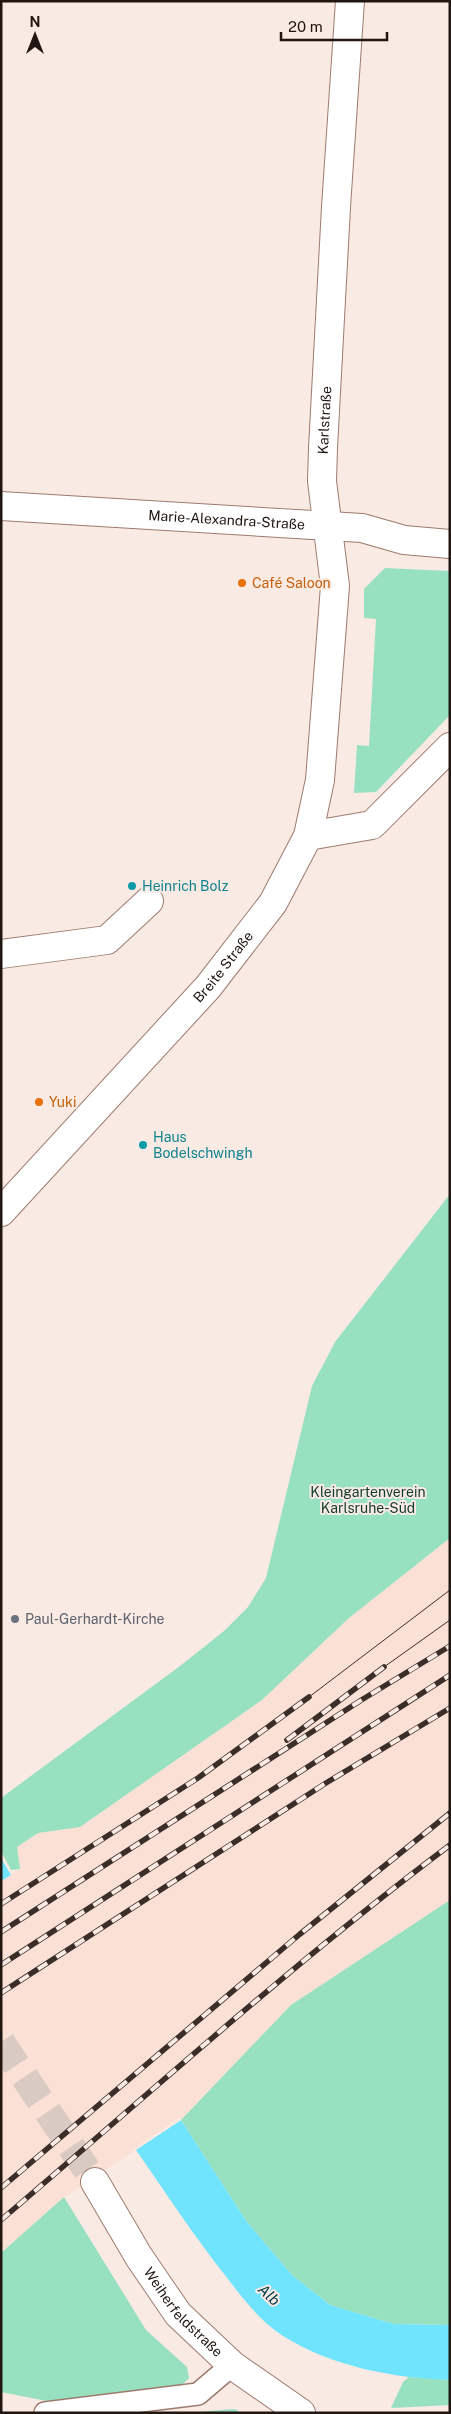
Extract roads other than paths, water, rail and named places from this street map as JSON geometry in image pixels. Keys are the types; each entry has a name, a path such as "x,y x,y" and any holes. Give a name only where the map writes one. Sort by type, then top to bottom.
{"street":[{"name":"Karlstraße","path":"308,836 320,780 335,586 322,481 336,207 350,1"},
{"name":"Marie-Alexandra-Straße","path":"1,506 362,528 404,540 450,544"},
{"path":"308,836 372,825 450,747"},
{"name":"Breite Straße","path":"1,1212 208,987 273,903 308,836"},
{"path":"1,954 107,940 149,901"},
{"name":"Weiherfeldstraße","path":"95,2182 139,2257 178,2314 232,2366 301,2413"}],"lane":[{"path":"45,2413 198,2394 232,2366"}],"water":[{"path":"1,1858 11,1875 1,1881"},
{"name":"Alb","path":"181,2120 247,2222 292,2275 330,2305 394,2324 450,2325 450,2380 407,2377 343,2363 302,2347 283,2336 260,2317 240,2295 204,2248 136,2150"}],"tunnel":[{"path":"1,2042 95,2182"}],"tram line":[{"path":"309,1697 450,1590"},
{"path":"384,1667 450,1620"}],"railway":[{"path":"1,1932 363,1699 450,1646"},
{"path":"287,1740 384,1667"},
{"path":"1,1965 450,1675"},
{"path":"1,1904 198,1778 309,1697"},
{"path":"1,1993 326,1783 450,1708"},
{"path":"1,2188 300,1934 450,1813"},
{"path":"1,2220 278,1982 450,1845"}],"place":[{"name":"Café Saloon","path":"242,583"},
{"name":"Heinrich Bolz","path":"132,886"},
{"name":"Yuki","path":"39,1102"},
{"name":"Haus Bodelschwingh","path":"143,1145"},
{"name":"Paul-Gerhardt-Kirche","path":"15,1619"}],"park label":[{"name":"Kleingartenverein Karlsruhe-Süd","path":"368,1500"}]}
